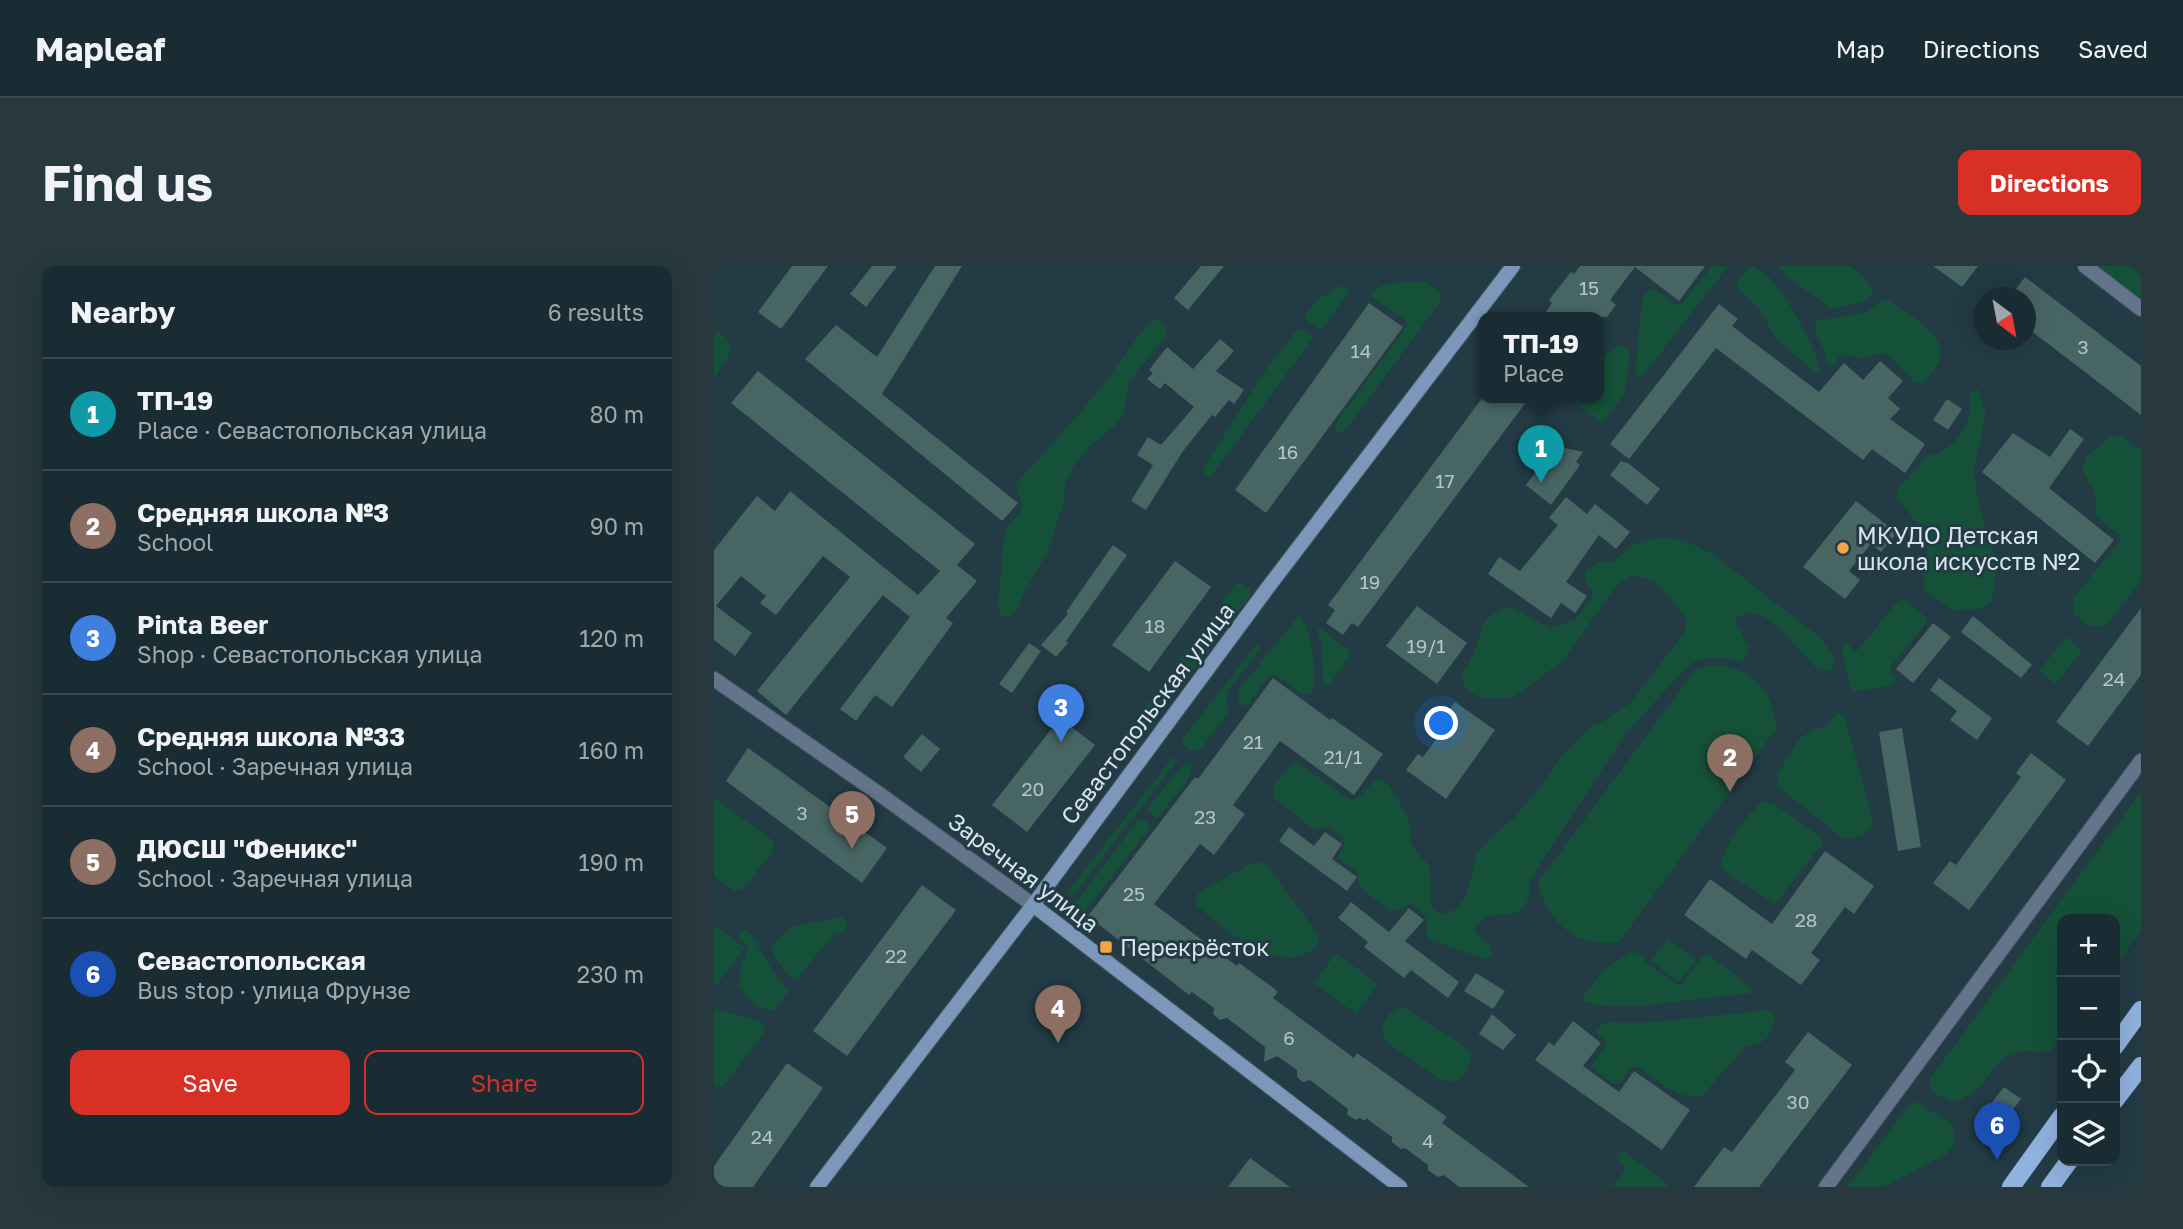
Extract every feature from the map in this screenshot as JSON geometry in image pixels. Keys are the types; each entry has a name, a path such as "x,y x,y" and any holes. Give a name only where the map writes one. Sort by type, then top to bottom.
{"main road":[{"name":"Севастопольская улица","path":"817,1187 1033,905 1269,586 1513,266"},
{"name":"Заречная улица","path":"1033,905 1400,1187"},
{"path":"2119,1040 2141,1010"},
{"path":"2120,1093 2141,1066"},
{"path":"2011,1187 2057,1123"},
{"path":"2050,1187 2066,1166"}],"street":[{"path":"2085,266 2141,309"},
{"name":"Заречная улица","path":"714,679 1033,905"},
{"path":"1826,1187 2141,761"}],"green space":[{"path":"1712,266 1728,266 1644,374 1638,378 1635,373 1642,301 1646,292 1653,288 1676,305 1682,303"},
{"path":"1752,266 1770,278 1783,294 1810,341 1820,372 1815,372 1776,339 1758,307 1736,287 1738,280"},
{"path":"1778,266 1850,266 1867,280 1873,292 1866,301 1832,309 1790,279"},
{"path":"2098,266 2134,266 2141,277 2141,300"},
{"path":"1426,282 1441,293 1441,301 1347,428 1341,433 1337,431 1337,421 1406,327 1407,321 1374,299 1371,294 1388,284"},
{"path":"1338,287 1347,287 1347,295 1322,329 1319,329 1305,319 1305,315 1318,299"},
{"path":"1888,299 1929,330 1940,346 1939,362 1924,383 1913,382 1885,353 1863,358 1847,354 1839,357 1832,367 1826,364 1824,350 1815,332 1816,321 1864,313"},
{"path":"1159,319 1166,326 1166,337 1129,384 1123,415 1113,428 1091,445 1074,466 1065,484 1064,501 1047,554 1017,610 1010,617 1002,616 998,607 1004,536 1010,523 1023,509 1016,484 1097,393 1147,324"},
{"path":"1303,329 1314,337 1212,475 1205,475 1202,470 1268,366 1297,330"},
{"path":"718,332 726,337 732,350 714,379 714,334"},
{"path":"1618,346 1626,346 1630,354 1625,393 1604,422 1575,403 1604,403 1604,356"},
{"path":"1978,389 1986,415 1974,468 1976,488 1985,531 1997,560 1992,602 1978,609 1953,610 1924,590 1926,543 1916,523 1897,498 1898,486 1907,480 1926,456 1940,452 1957,439 1969,417 1970,392"},
{"path":"2110,435 2124,437 2135,448 2141,448 2141,581 2110,621 2101,627 2089,626 2076,616 2072,607 2074,597 2120,541 2119,535 2095,515 2095,493 2082,467 2087,455 2100,447"},
{"path":"1655,538 1679,539 1710,552 1821,638 1835,664 1829,671 1817,668 1766,618 1745,614 1735,620 1750,650 1743,661 1708,658 1695,662 1687,667 1627,732 1537,869 1529,884 1525,907 1517,913 1489,916 1475,925 1475,932 1490,946 1493,955 1486,960 1429,939 1426,919 1411,903 1389,911 1360,887 1357,872 1340,859 1338,855 1345,847 1343,838 1328,826 1315,830 1273,798 1274,788 1280,778 1287,768 1296,762 1351,800 1359,797 1379,778 1388,784 1406,814 1411,830 1410,839 1417,853 1429,865 1431,907 1441,915 1455,910 1466,896 1477,853 1495,833 1514,818 1561,757 1589,727 1604,721 1631,702 1684,633 1686,617 1654,581 1634,575 1619,582 1563,661 1513,698 1479,698 1465,688 1461,675 1474,652 1486,618 1508,606 1551,628 1576,619 1594,593 1585,581 1586,571 1598,563 1614,561 1633,544"},
{"path":"1240,583 1250,588 1250,597 1233,618 1225,620 1219,616 1218,608 1235,584"},
{"path":"1903,599 1920,611 1927,622 1892,665 1890,672 1895,683 1854,692 1850,687 1842,649 1844,644 1848,644 1855,651 1859,649 1897,602"},
{"path":"1299,615 1311,641 1314,663 1313,693 1304,695 1273,674 1247,705 1242,706 1239,703 1239,689"},
{"path":"1211,621 1222,625 1218,638 1200,663 1181,677 1175,673 1173,666"},
{"path":"1317,629 1321,629 1350,651 1329,686 1323,685 1322,649"},
{"path":"2066,637 2082,650 2056,684 2039,671"},
{"path":"1259,644 1259,650 1227,692 1228,712 1202,748 1197,751 1188,750 1181,741"},
{"path":"1709,665 1737,670 1757,682 1770,701 1777,728 1619,942 1604,943 1577,937 1566,930 1548,909 1538,882 1696,669"},
{"path":"1163,683 1171,686 1170,695 1136,738 1125,739 1124,733"},
{"path":"1838,713 1844,715 1873,819 1866,833 1854,838 1843,838 1778,787 1777,775 1799,739 1812,730 1823,728"},
{"path":"1174,756 1176,761 1074,895 1069,894 1068,891"},
{"path":"1186,763 1191,765 1191,775 1159,817 1155,818 1147,809"},
{"path":"2141,792 2141,931 2120,960 2120,914 2057,914 2057,1044 2052,1050 2018,1051 2008,1055 1973,1093 1953,1102 1933,1093 1929,1080"},
{"path":"714,798 774,841 772,853 743,889 734,891 714,876"},
{"path":"1764,801 1774,804 1820,836 1823,843 1775,904 1727,874 1721,864 1738,829"},
{"path":"1139,819 1148,822 1150,828 1085,911 1077,912 1074,905"},
{"path":"1260,862 1266,864 1320,941 1307,953 1292,957 1257,949 1239,939 1197,906 1195,900 1199,892 1246,866"},
{"path":"843,917 848,924 845,931 834,934 797,979 792,979 775,958 771,946 792,926"},
{"path":"714,925 745,948 714,988"},
{"path":"740,930 746,930 754,938 773,971 789,990 776,1009 769,1011 752,1003 739,986 741,967 748,946 739,938"},
{"path":"1668,939 1696,960 1679,982 1651,961"},
{"path":"1635,952 1642,954 1647,964 1680,986 1704,955 1709,955 1751,987 1752,993 1640,1006 1597,1005 1582,1001 1605,970"},
{"path":"1336,953 1378,984 1356,1014 1314,983"},
{"path":"1404,1007 1466,1047 1472,1057 1466,1073 1455,1082 1439,1079 1388,1043 1383,1031 1385,1020 1392,1012"},
{"path":"719,1010 761,1022 766,1029 724,1086 714,1084 714,1011"},
{"path":"1770,1010 1775,1017 1770,1034 1762,1042 1745,1047 1701,1097 1675,1092 1638,1067 1631,1067 1619,1084 1613,1084 1591,1067 1605,1046 1605,1041 1598,1035 1597,1029 1606,1022 1643,1023"},
{"path":"1916,1102 1953,1127 1955,1138 1947,1154 1883,1187 1847,1187 1910,1104"},
{"path":"1621,1152 1625,1152 1667,1183 1668,1187 1613,1187 1625,1170 1625,1166 1617,1158"}],"building":[{"path":"792,266 828,266 781,329 758,312"},
{"path":"872,266 897,266 866,307 850,294"},
{"path":"935,266 962,266 882,394 1018,503 1002,521 805,359 836,325 877,357"},
{"path":"1201,266 1224,266 1188,310 1174,298"},
{"path":"1580,266 1705,266 1679,301 1635,267 1610,300 1616,305 1607,317 1604,317 1604,312 1546,312 1552,303 1549,300 1571,272 1574,274"},
{"path":"1933,266 1978,266 1962,287"},
{"path":"2025,277 2141,366 2141,415 2036,335 2036,287 2017,287"},
{"path":"1369,303 1403,327 1266,513 1235,490"},
{"path":"1719,304 1738,319 1732,326 1819,392 1844,363 1863,380 1880,361 1903,381 1888,398 1900,409 1890,419 1925,444 1905,473 1872,449 1863,460 1716,348 1629,459 1610,444"},
{"path":"1220,339 1234,351 1216,371 1244,390 1234,404 1229,400 1215,417 1212,415 1183,451 1146,510 1131,501 1153,465 1137,455 1148,437 1161,445 1194,407 1165,383 1160,389 1147,379 1153,373 1149,370 1167,347 1193,369"},
{"path":"758,371 975,544 957,565 977,581 946,618 953,623 892,707 875,695 856,721 840,709 910,617 883,595 786,715 757,691 850,577 823,556 776,615 760,603 766,596 741,576 716,606 752,633 735,656 714,640 714,550 757,496 775,511 790,491 918,595 940,571 731,403"},
{"path":"1947,399 1962,409 1948,430 1933,420"},
{"path":"1479,403 1526,403 1358,627 1352,623 1343,635 1326,623 1335,610 1328,605"},
{"path":"2070,429 2084,439 2049,488 2114,540 2095,563 1982,472 2013,433 2050,457"},
{"path":"1555,446 1583,452 1576,462 1580,465 1551,505 1526,485"},
{"path":"1621,461 1628,463 1660,489 1647,505 1610,475"},
{"path":"1566,497 1587,514 1595,504 1630,532 1616,549 1599,535 1566,582 1587,596 1575,613 1561,603 1551,618 1488,574 1499,557 1520,571 1558,525 1549,518"},
{"name":"МКУДО Детская школа искусств №2","path":"1856,501 1897,533 1881,552 1871,544 1849,571 1860,580 1845,599 1803,567"},
{"path":"1113,545 1127,555 1056,657 1041,645 1068,614 1066,612"},
{"path":"1175,561 1211,587 1149,672 1112,645"},
{"path":"1417,606 1467,643 1437,684 1386,646"},
{"path":"2141,608 2141,675 2088,746 2056,722"},
{"path":"1973,616 2032,665 2021,678 1961,632"},
{"path":"1933,623 1951,637 1913,683 1896,669"},
{"path":"1029,643 1041,651 1012,693 999,684"},
{"path":"1273,678 1330,720 1332,718 1383,754 1354,795 1280,741 1233,805 1245,814 1214,855 1200,844 1154,904 1237,966 1239,963 1271,986 1278,992 1273,998 1354,1058 1357,1053 1447,1117 1442,1123 1529,1187 1459,1187 1444,1175 1438,1177 1428,1170 1428,1165 1405,1148 1401,1149 1392,1142 1392,1137 1366,1118 1365,1121 1360,1118 1355,1120 1347,1114 1348,1109 1310,1080 1303,1082 1297,1077 1297,1070 1277,1056 1264,1062 1265,1047 1227,1018 1220,1020 1213,1014 1214,1008 1192,992 1189,995 1088,916 1195,777 1198,779"},
{"path":"1939,678 1992,718 1977,740 1950,720 1957,711 1930,690"},
{"path":"1455,702 1495,730 1446,799 1406,770 1418,754 1423,757 1435,741 1447,724 1442,720"},
{"path":"1060,718 1095,745 1027,832 992,805"},
{"path":"1902,728 1921,847 1898,851 1879,732"},
{"path":"922,734 940,749 921,772 903,757"},
{"path":"748,748 887,848 862,883 726,781"},
{"path":"2031,753 2066,780 1969,910 1933,883 1950,861 1956,865 2021,777 2016,773"},
{"path":"1289,827 1314,846 1325,832 1342,844 1332,859 1357,877 1347,891 1279,841"},
{"path":"1825,851 1874,886 1854,914 1845,907 1811,953 1820,960 1801,985 1752,950 1746,959 1684,915 1710,879 1772,924"},
{"path":"922,885 956,910 847,1056 813,1031"},
{"path":"1351,902 1389,932 1409,908 1424,920 1405,941 1459,982 1448,998 1411,970 1404,978 1364,947 1368,942 1338,918"},
{"path":"1476,973 1505,991 1493,1009 1464,991"},
{"path":"1492,1014 1516,1035 1503,1050 1479,1034"},
{"path":"1573,1021 1601,1043 1583,1066 1619,1092 1634,1071 1690,1110 1662,1150 1535,1060 1549,1042 1554,1046"},
{"path":"1808,1032 1852,1065 1759,1187 1694,1187 1724,1147 1732,1152 1795,1070 1785,1062"},
{"path":"787,1063 823,1088 753,1187 714,1187 714,1166"},
{"path":"2004,1087 2021,1099 1996,1131 1980,1118"},
{"path":"1250,1158 1290,1187 1228,1187"}],"place":[{"name":"ТП-19","path":"1541,483"},
{"name":"МКУДО Детская школа искусств №2","path":"1843,548"},
{"name":"Pinta Beer","path":"1061,742"},
{"name":"Средняя школа №3","path":"1730,792"},
{"name":"ДЮСШ \"Феникс\"","path":"852,849"},
{"name":"Перекрёсток","path":"1106,947"},
{"name":"Средняя школа №33","path":"1058,1043"},
{"name":"Севастопольская","path":"1997,1160"}]}
